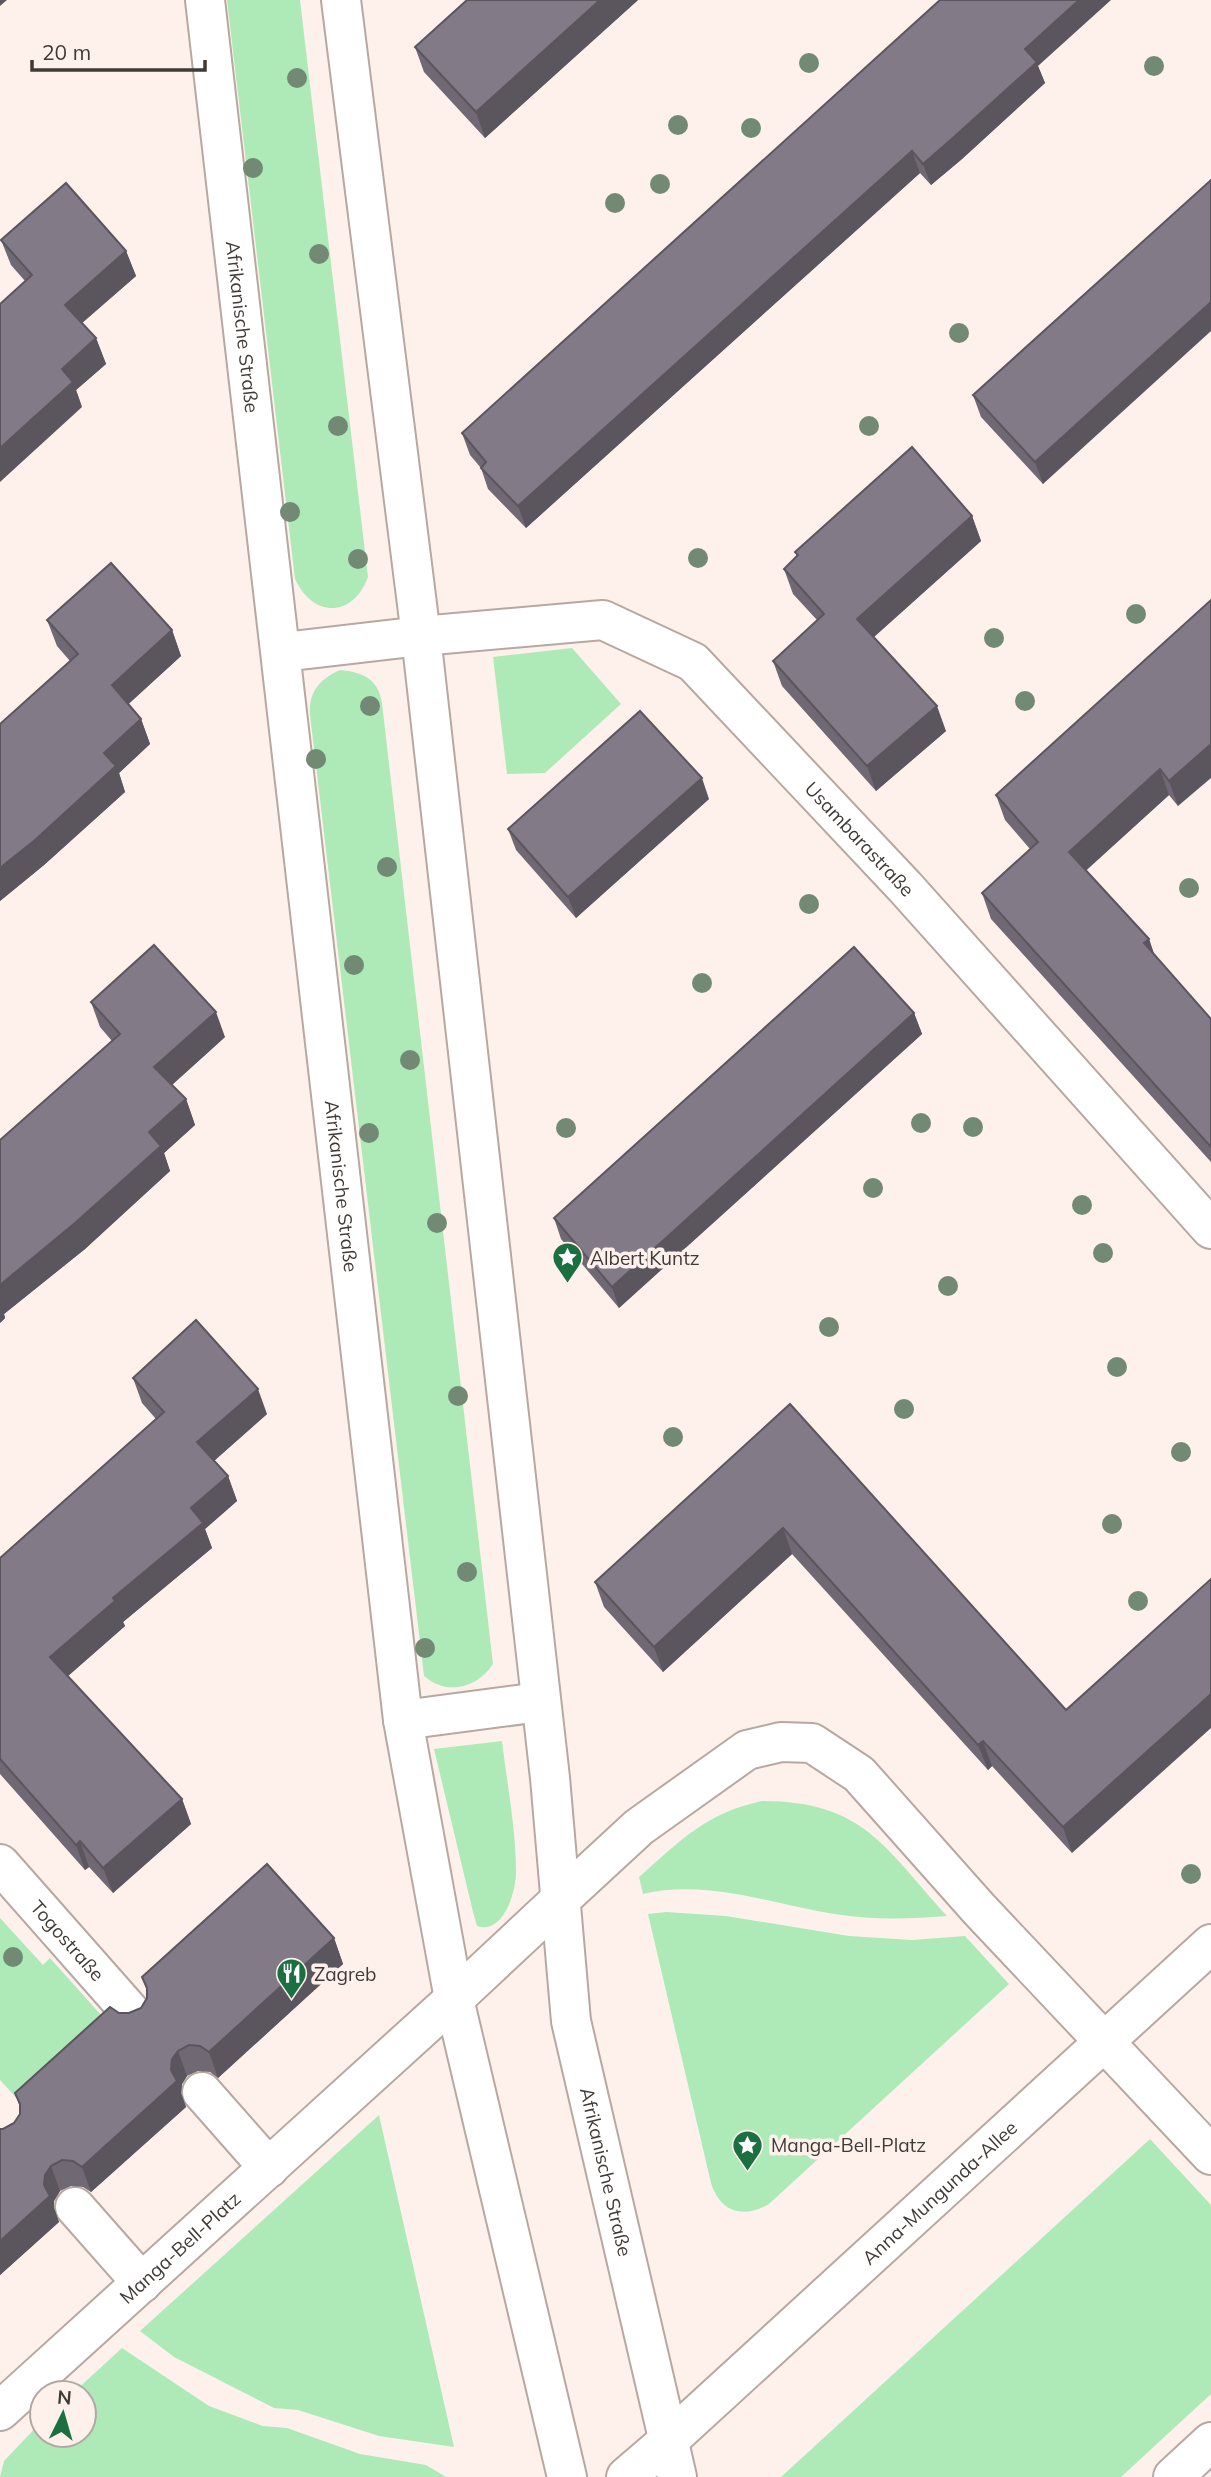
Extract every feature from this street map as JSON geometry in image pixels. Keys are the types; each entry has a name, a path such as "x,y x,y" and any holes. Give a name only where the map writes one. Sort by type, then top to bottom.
{"street":[{"name":"Afrikanische Straße","path":"205,0 283,652 403,1720 454,1999 567,2477"},
{"name":"Afrikanische Straße","path":"341,0 421,636 540,1702 571,2021 672,2459"},
{"name":"Usambarastraße","path":"421,636 603,620 693,662 905,887 1211,1229"},
{"path":"283,652 421,636"},
{"path":"403,1720 540,1702"},
{"path":"454,1999 639,1827 747,1751 781,1742 812,1744 859,1774 979,1909 1211,2155"},
{"name":"Togostraße","path":"0,1864 135,2017"},
{"name":"Anna-Mungunda-Allee","path":"672,2459 1105,2040 1211,1944"},
{"name":"Manga-Bell-Platz","path":"0,2412 454,1999"},
{"path":"202,2092 269,2168"},
{"path":"75,2207 142,2283"},
{"path":"1173,2477 1211,2442"},
{"path":"626,2477 672,2459"}],"green space":[{"path":"227,0 300,0 368,577 353,600 333,608 312,601 295,579"},
{"path":"572,648 621,704 545,773 507,774 493,657"},
{"path":"340,670 368,678 377,688 382,703 493,1664 479,1679 461,1686 442,1686 424,1676 310,715 311,700 317,687"},
{"path":"502,1741 515,1839 516,1872 511,1901 501,1918 486,1927 477,1926 434,1749"},
{"path":"762,1801 797,1803 825,1809 849,1819 888,1850 947,1916 848,1916 739,1895 691,1889 643,1894 639,1877 682,1840 725,1813"},
{"path":"666,1912 726,1916 849,1936 912,1940 965,1936 1009,1984 769,2204 742,2212 720,2201 711,2183 648,1914"},
{"path":"0,1918 43,1965 50,1958 110,2025 21,2103 0,2080"},
{"path":"379,2115 454,2447 379,2436 298,2410 274,2408 174,2357 140,2331"},
{"path":"1150,2139 1211,2205 1211,2394 1121,2477 781,2477"},
{"path":"122,2348 209,2406 263,2426 287,2428 360,2454 426,2465 446,2477 0,2477 4,2461 28,2436 28,2449 98,2449 98,2379 88,2379"}],"building":[{"path":"467,0 600,0 476,112 415,47"},
{"path":"940,0 1079,0 1025,49 1037,62 954,137 923,164 912,151 518,506 481,468 486,462 462,433"},
{"path":"1211,180 1211,302 1035,462 973,395"},
{"path":"66,183 126,251 65,305 96,338 62,369 73,382 0,448 0,304 32,275 1,240"},
{"path":"912,447 972,516 857,619 937,706 867,766 773,661 824,614 784,569 798,555 795,552"},
{"path":"111,563 172,630 112,685 141,719 104,753 116,766 0,868 0,724 78,654 47,620"},
{"path":"1211,600 1211,744 1169,781 1160,769 1069,852 1149,939 1144,943 1211,1019 1211,1147 982,893 1038,842 996,795"},
{"path":"640,711 702,778 568,897 508,829"},
{"path":"154,945 216,1012 154,1067 186,1099 149,1132 161,1146 0,1285 0,1140 120,1034 91,1002"},
{"path":"854,947 914,1013 612,1287 554,1218"},
{"path":"196,1320 258,1389 197,1442 228,1476 191,1508 203,1523 113,1598 115,1601 50,1657 182,1799 103,1868 80,1841 76,1845 0,1759 0,1558 164,1412 133,1378"},
{"path":"790,1404 1066,1710 1211,1579 1211,1694 1063,1827 983,1741 978,1745 783,1528 654,1647 595,1582"},
{"path":"267,1864 334,1938 209,2052 200,2046 189,2045 178,2051 172,2059 171,2070 177,2081 82,2167 73,2161 62,2160 51,2166 45,2175 44,2185 50,2196 0,2241 0,2129 14,2123 20,2114 20,2104 15,2093 110,2007 119,2013 129,2013 141,2008 147,1998 147,1988 142,1977"}],"place":[{"name":"Albert Kuntz","path":"567,1285"},
{"name":"Zagreb","path":"291,2001"},
{"name":"Manga-Bell-Platz","path":"748,2172"}]}
